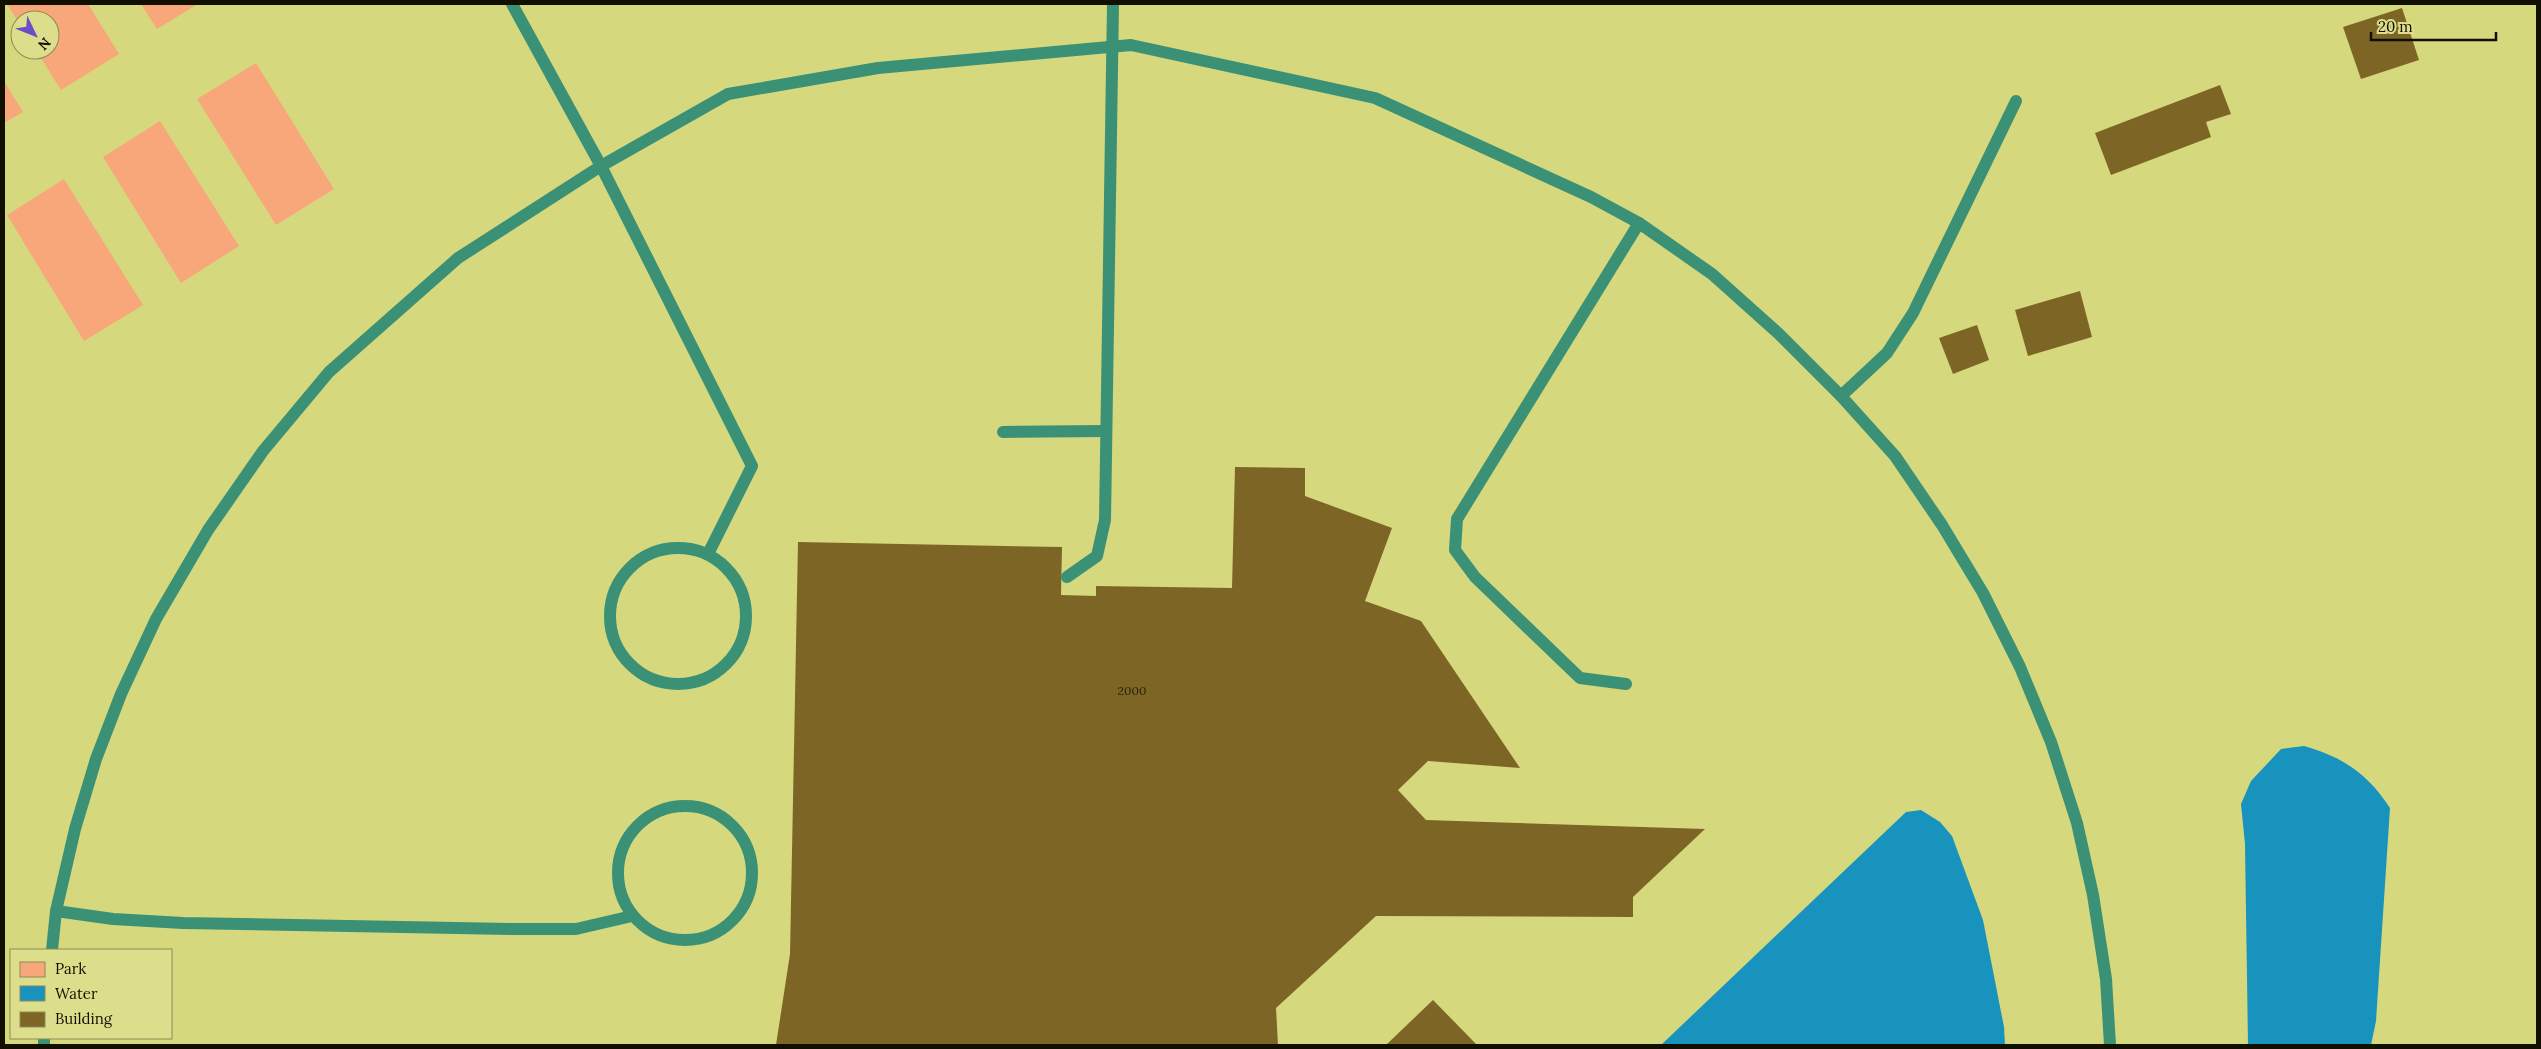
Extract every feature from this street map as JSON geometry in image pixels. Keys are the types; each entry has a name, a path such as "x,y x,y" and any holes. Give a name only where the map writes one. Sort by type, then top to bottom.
{"lane":[{"path":"512,4 601,166 752,466 708,554"},
{"path":"1067,577 1097,556 1104,520 1113,4"},
{"path":"52,949 56,911 75,829 96,759 121,694 156,619 203,538 263,451 329,372 458,258 601,166 728,94 878,68 1131,45 1375,98 1591,197 1639,223 1712,274 1779,334 1841,396 1895,456 1942,525 1983,593 2027,684 2051,742 2077,823 2093,895 2106,979 2110,1045"},
{"path":"1841,396 1887,353 1913,313 2016,101"},
{"path":"1626,684 1580,678 1475,577 1455,550 1457,518 1639,223"},
{"path":"1003,432 1106,431"},
{"path":"685,547 708,554 725,566 738,584 745,604 745,625 739,645 727,663 709,676 696,681 668,684 648,677 628,664 615,644 609,621 612,597 622,576 639,559 661,549 685,547"},
{"path":"682,805 703,807 723,816 738,831 750,851 752,874 748,898 736,918 717,932 695,940 672,940 650,932 632,916 621,897 617,877 619,855 628,836 642,820 661,809 682,805"},
{"path":"56,911 113,919 183,923 522,929 576,929 632,916"}],"shaded area":[{"path":"4,4 2537,4 2537,1045 4,1045"}],"green space":[{"path":"7,4 88,4 119,54 61,90 42,60 60,60 60,10 11,10"},
{"path":"141,4 198,4 157,29"},
{"path":"256,63 334,189 276,225 197,99"},
{"path":"4,81 23,112 4,123"},
{"path":"160,121 239,246 181,283 103,157"},
{"path":"64,179 143,305 84,341 7,215"}],"water":[{"path":"2304,746 2343,761 2353,768 2373,786 2390,808 2376,1021 2371,1045 2248,1045 2245,844 2241,804 2251,781 2281,749"},
{"path":"1921,810 1940,822 1952,836 1983,920 2004,1027 2005,1045 1661,1045 1906,812"}],"building":[{"path":"2402,8 2419,60 2361,79 2343,27"},
{"path":"2220,85 2231,114 2206,122 2211,137 2111,175 2095,133"},
{"path":"2080,291 2092,337 2028,356 2015,310"},
{"path":"1977,325 1989,360 1953,374 1939,338"},
{"path":"1235,467 1305,468 1305,496 1392,528 1365,601 1421,621 1520,768 1428,761 1398,790 1426,820 1705,829 1633,897 1633,917 1376,916 1276,1008 1278,1045 776,1045 790,954 798,542 1062,547 1061,595 1096,596 1096,586 1232,588"},
{"path":"1433,1000 1477,1045 1386,1045"}]}
